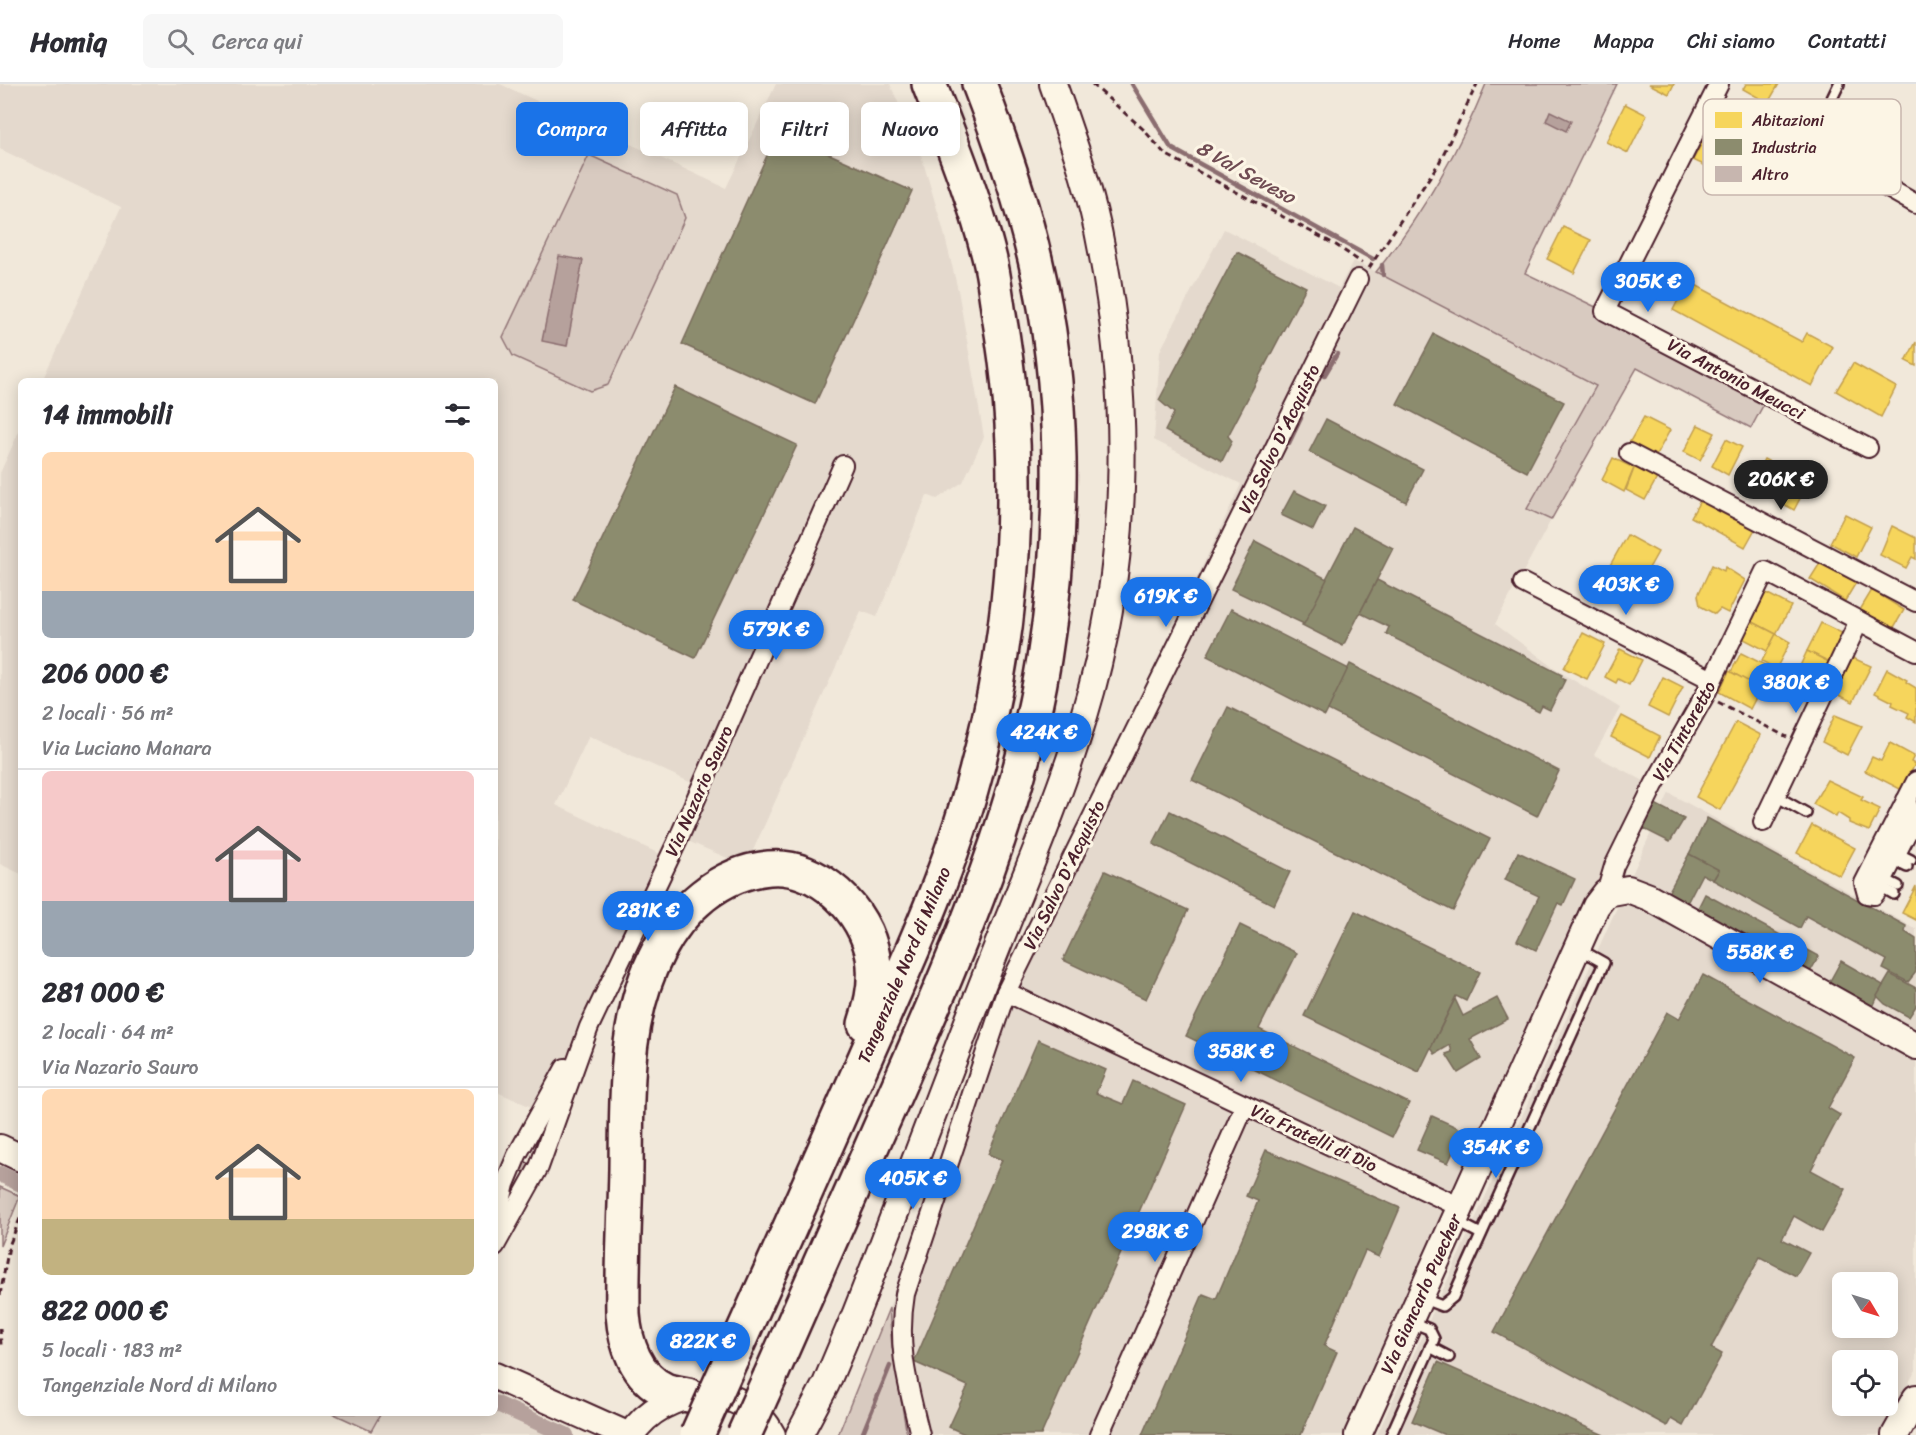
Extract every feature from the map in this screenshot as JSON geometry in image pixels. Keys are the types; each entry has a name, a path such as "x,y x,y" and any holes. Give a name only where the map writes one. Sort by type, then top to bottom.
{"highway":[{"name":"Tangenziale Nord di Milano","path":"698,1435 934,904 975,776 1002,648 1010,585 1015,438 1008,368 989,257 958,157 929,84"},
{"path":"762,1434 770,1377 957,951 997,842 1024,747 1044,660 1057,535 1058,471 1057,423 1048,329 1035,259 1010,167 979,84"},
{"path":"688,1395 664,1390 646,1375 636,1363 624,1331 628,1081 632,1035 641,995 657,954 672,927 699,898 712,889 736,877 770,868 797,871 811,876 836,893 862,924 871,947 875,972 870,1007 861,1036 835,1097 788,1231"}],"main road":[{"path":"498,1377 629,1435 658,1407 688,1395 713,1395 735,1401 755,1414 762,1434 787,1432 804,1425 856,1313 1038,846 1084,716 1104,640 1116,558 1123,465 1119,355 1102,248 1077,153 1053,84"},
{"path":"1606,892 1629,889 1649,897 1916,1046"},
{"name":"Via Giancarlo Puecher","path":"1358,1435 1576,948 1596,906 1606,892"},
{"path":"0,1148 18,1157"},
{"path":"1895,1435 1916,1398"}],"street":[{"name":"Via Antonio Meucci","path":"1711,99 1719,84"},
{"name":"Via Antonio Meucci","path":"1703,116 1605,311 1868,448"},
{"path":"1899,195 1916,204"},
{"name":"Via Salvo D'Acquisto","path":"920,1435 901,1351 900,1322 905,1294 1006,993 1363,273"},
{"path":"1629,453 1916,602"},
{"name":"Via Nazario Sauro","path":"498,1240 538,1167 589,1027 676,842 843,465"},
{"name":"Via Tintoretto","path":"1606,892 1611,873 1649,795 1709,688 1765,571 1859,621"},
{"path":"1523,584 1709,688"},
{"path":"1762,822 1802,745 1859,621 1916,651"},
{"path":"1912,794 1912,833 1902,860 1889,886 1874,895 1867,894 1864,890 1864,883 1912,794"},
{"name":"Via Fratelli di Dio","path":"1006,993 1245,1106 1457,1214"},
{"path":"498,1215 505,1184 517,1155 589,1027"},
{"path":"1099,1435 1245,1106"}],"lane":[{"path":"1832,99 1839,84"},
{"path":"1776,796 1806,813"},
{"path":"1419,1297 1442,1306 1453,1297 1604,963 1576,948"},
{"path":"1457,1214 1482,1234"},
{"path":"1391,1435 1434,1334 1409,1320"},
{"path":"1430,1347 1449,1356"}],"path":[{"path":"1092,84 1143,129 1165,154 1336,245 1363,273 1439,163 1478,84"},
{"path":"1709,688 1802,745"},
{"path":"0,1295 9,1246 18,1223"},
{"path":"0,1328 1,1345"}],"shaded area":[{"path":"0,84 500,84 539,102 516,102 516,156 628,156 628,143 640,148 640,156 656,156 726,188 741,156 748,156 748,142 760,117 760,156 849,156 849,102 767,102 776,84 890,84 898,102 861,102 861,156 921,156 958,290 984,437 963,482 937,499 927,495 877,617 861,611 746,866 683,839 705,789 589,736 556,805 664,856 585,1025 536,1109 498,1092 498,378 43,378 121,207 0,149"},
{"path":"1486,84 1617,84 1525,273 1602,310 1766,400 1751,428 1637,368 1551,520 1527,509 1596,386 1376,272 1393,251 1438,182"},
{"path":"1550,111 1571,121 1566,131 1546,121"},
{"path":"589,156 677,195 685,218 608,385 590,391 513,356 503,337"},
{"path":"1224,229 1339,288 1353,261 1596,386 1527,508 1551,520 1495,624 1563,674 1620,708 1594,755 1648,783 1350,1435 907,1435 892,1347 889,1308 998,1002 1241,484 1154,440 1160,351"},
{"path":"559,256 583,260 567,346 542,341"},
{"path":"18,434 18,873 0,864 0,473"},
{"path":"1669,793 1916,929 1916,1370 1898,1402 1898,1350 1832,1350 1832,1416 1890,1416 1879,1435 1377,1435"},
{"path":"0,1187 18,1195 18,1201 0,1246"},
{"path":"889,1308 892,1347 907,1435 838,1435"},
{"path":"498,1413 547,1435 379,1435 371,1431 379,1416 498,1416"},
{"path":"338,1416 379,1416 371,1431"}],"building: Abitazioni":[{"path":"1649,84 1674,84 1669,94"},
{"path":"1746,84 1779,84 1770,99 1761,99 1743,89"},
{"path":"1625,104 1647,115 1628,153 1606,142"},
{"path":"1703,141 1703,165 1693,160"},
{"path":"1563,227 1591,240 1574,273 1547,259"},
{"path":"1688,281 1802,342 1807,333 1833,347 1812,386 1673,310"},
{"path":"1916,342 1916,366 1906,361"},
{"path":"1853,363 1896,387 1881,417 1836,391"},
{"path":"1644,417 1670,430 1654,459 1628,445"},
{"path":"1698,425 1715,433 1700,460 1684,452"},
{"path":"1726,439 1742,447 1728,475 1712,466"},
{"path":"1613,458 1634,468 1624,492 1602,480"},
{"path":"1764,459 1781,468 1766,495 1750,486"},
{"path":"1635,466 1657,478 1645,500 1626,490"},
{"path":"1791,474 1808,483 1794,510 1778,501"},
{"path":"1701,499 1755,529 1745,547 1691,517"},
{"path":"1845,514 1871,527 1856,557 1830,543"},
{"path":"1892,526 1916,538 1916,559 1912,557 1906,568 1880,555"},
{"path":"1627,535 1658,552 1630,602 1599,585"},
{"path":"1822,560 1857,581 1845,601 1810,579"},
{"path":"1712,565 1724,571 1725,567 1745,580 1728,613 1720,609 1715,614 1700,606 1698,595"},
{"path":"1872,590 1904,610 1893,629 1860,610"},
{"path":"1766,593 1791,606 1776,634 1751,621"},
{"path":"1751,621 1776,634 1767,651 1742,638"},
{"path":"1821,623 1846,635 1832,663 1807,651"},
{"path":"1583,633 1605,644 1587,679 1564,668"},
{"path":"1776,634 1790,642 1776,669 1762,661"},
{"path":"1620,649 1642,660 1629,685 1618,679 1616,683 1605,677"},
{"path":"1807,651 1831,663 1817,691 1794,679"},
{"path":"1741,653 1769,667 1759,688 1731,672"},
{"path":"1853,658 1871,666 1853,702 1835,693"},
{"path":"1887,669 1916,688 1916,722 1907,717 1909,713 1875,693"},
{"path":"1729,671 1761,688 1750,709 1719,692"},
{"path":"1663,677 1683,687 1668,717 1648,707"},
{"path":"1835,715 1862,726 1847,755 1822,742"},
{"path":"1622,716 1660,736 1650,757 1611,737"},
{"path":"1736,722 1761,735 1720,810 1696,797"},
{"path":"1890,743 1914,756 1911,762 1915,764 1902,790 1865,771 1872,757 1881,761"},
{"path":"1827,780 1863,797 1861,800 1880,809 1869,831 1849,823 1849,820 1838,813 1836,817 1813,804"},
{"path":"1812,825 1855,848 1840,876 1797,853"},
{"path":"1916,886 1916,920 1902,913"}],"building: Industria":[{"path":"767,156 834,156 912,191 815,404 682,344"},
{"path":"1237,252 1306,287 1228,436 1232,441 1222,461 1165,431 1174,413 1159,400"},
{"path":"1434,334 1564,402 1527,472 1397,404"},
{"path":"675,387 797,445 695,658 573,600"},
{"path":"1326,419 1423,469 1406,502 1309,452"},
{"path":"1294,491 1325,506 1313,530 1281,515"},
{"path":"1353,527 1393,548 1343,646 1302,625"},
{"path":"1255,541 1327,579 1304,624 1231,589"},
{"path":"1377,580 1562,675 1561,677 1565,680 1550,710 1542,706 1539,712 1386,634 1389,627 1360,613"},
{"path":"1231,609 1349,669 1325,716 1207,656"},
{"path":"1350,664 1559,771 1537,816 1328,710"},
{"path":"1228,707 1490,839 1453,911 1192,780"},
{"path":"1655,804 1684,819 1670,842 1642,828"},
{"path":"1170,811 1290,872 1274,905 1153,844"},
{"path":"1707,818 1906,926 1905,932 1916,939 1916,972 1908,982 1883,969 1887,960 1806,916 1800,928 1713,880 1719,870 1689,854"},
{"path":"1518,852 1575,879 1563,905 1558,903 1536,950 1517,941 1539,896 1505,880"},
{"path":"1689,854 1719,870 1713,880 1702,874 1686,905 1667,895"},
{"path":"1105,871 1188,910 1146,999 1063,960"},
{"path":"1705,894 1819,956 1810,972 1696,912"},
{"path":"1355,911 1480,972 1466,1001 1456,996 1419,1072 1304,1016"},
{"path":"1240,925 1297,953 1259,1029 1409,1103 1392,1137 1186,1036"},
{"path":"1841,961 1883,985 1872,1009 1833,987 1830,981"},
{"path":"1890,974 1916,988 1916,1006 1909,1017 1885,1004 1877,996"},
{"path":"1703,975 1855,1058 1828,1108 1840,1115 1811,1170 1846,1189 1822,1232 1794,1216 1782,1239 1809,1253 1796,1276 1760,1257 1711,1348 1722,1354 1683,1426 1671,1419 1667,1426 1494,1332 1667,1012 1679,1019"},
{"path":"1497,998 1508,1019 1470,1039 1481,1059 1458,1073 1446,1054 1452,1052 1450,1045 1435,1054 1431,1048 1455,999 1463,1016"},
{"path":"1038,1040 1106,1070 1096,1093 1123,1104 1133,1081 1186,1105 1041,1435 967,1435 949,1427 968,1386 914,1362 1002,1160 988,1154"},
{"path":"1432,1116 1463,1130 1448,1163 1417,1150"},
{"path":"1266,1150 1400,1208 1379,1257 1365,1251 1324,1346 1337,1352 1301,1435 1142,1435 1203,1294 1216,1299 1258,1201 1246,1196"},
{"path":"1438,1362 1604,1435 1445,1435 1412,1421"}],"building: Altro":[{"path":"524,1161 532,1165 528,1174 520,1170"}],"waterway":[{"name":"8 Val Seveso","path":"1132,84 1171,148 1373,259"},
{"name":"8 Val Seveso","path":"1382,265 1383,275"},
{"name":"8 Val Seveso","path":"1324,376 1337,354"},
{"name":"8 Val Seveso","path":"1289,443 1301,418"},
{"name":"8 Val Seveso","path":"1263,492 1269,479"},
{"path":"0,1174 18,1183"},
{"name":"8 Val Seveso","path":"862,1435 890,1366"},
{"path":"498,1404 566,1435"}]}
